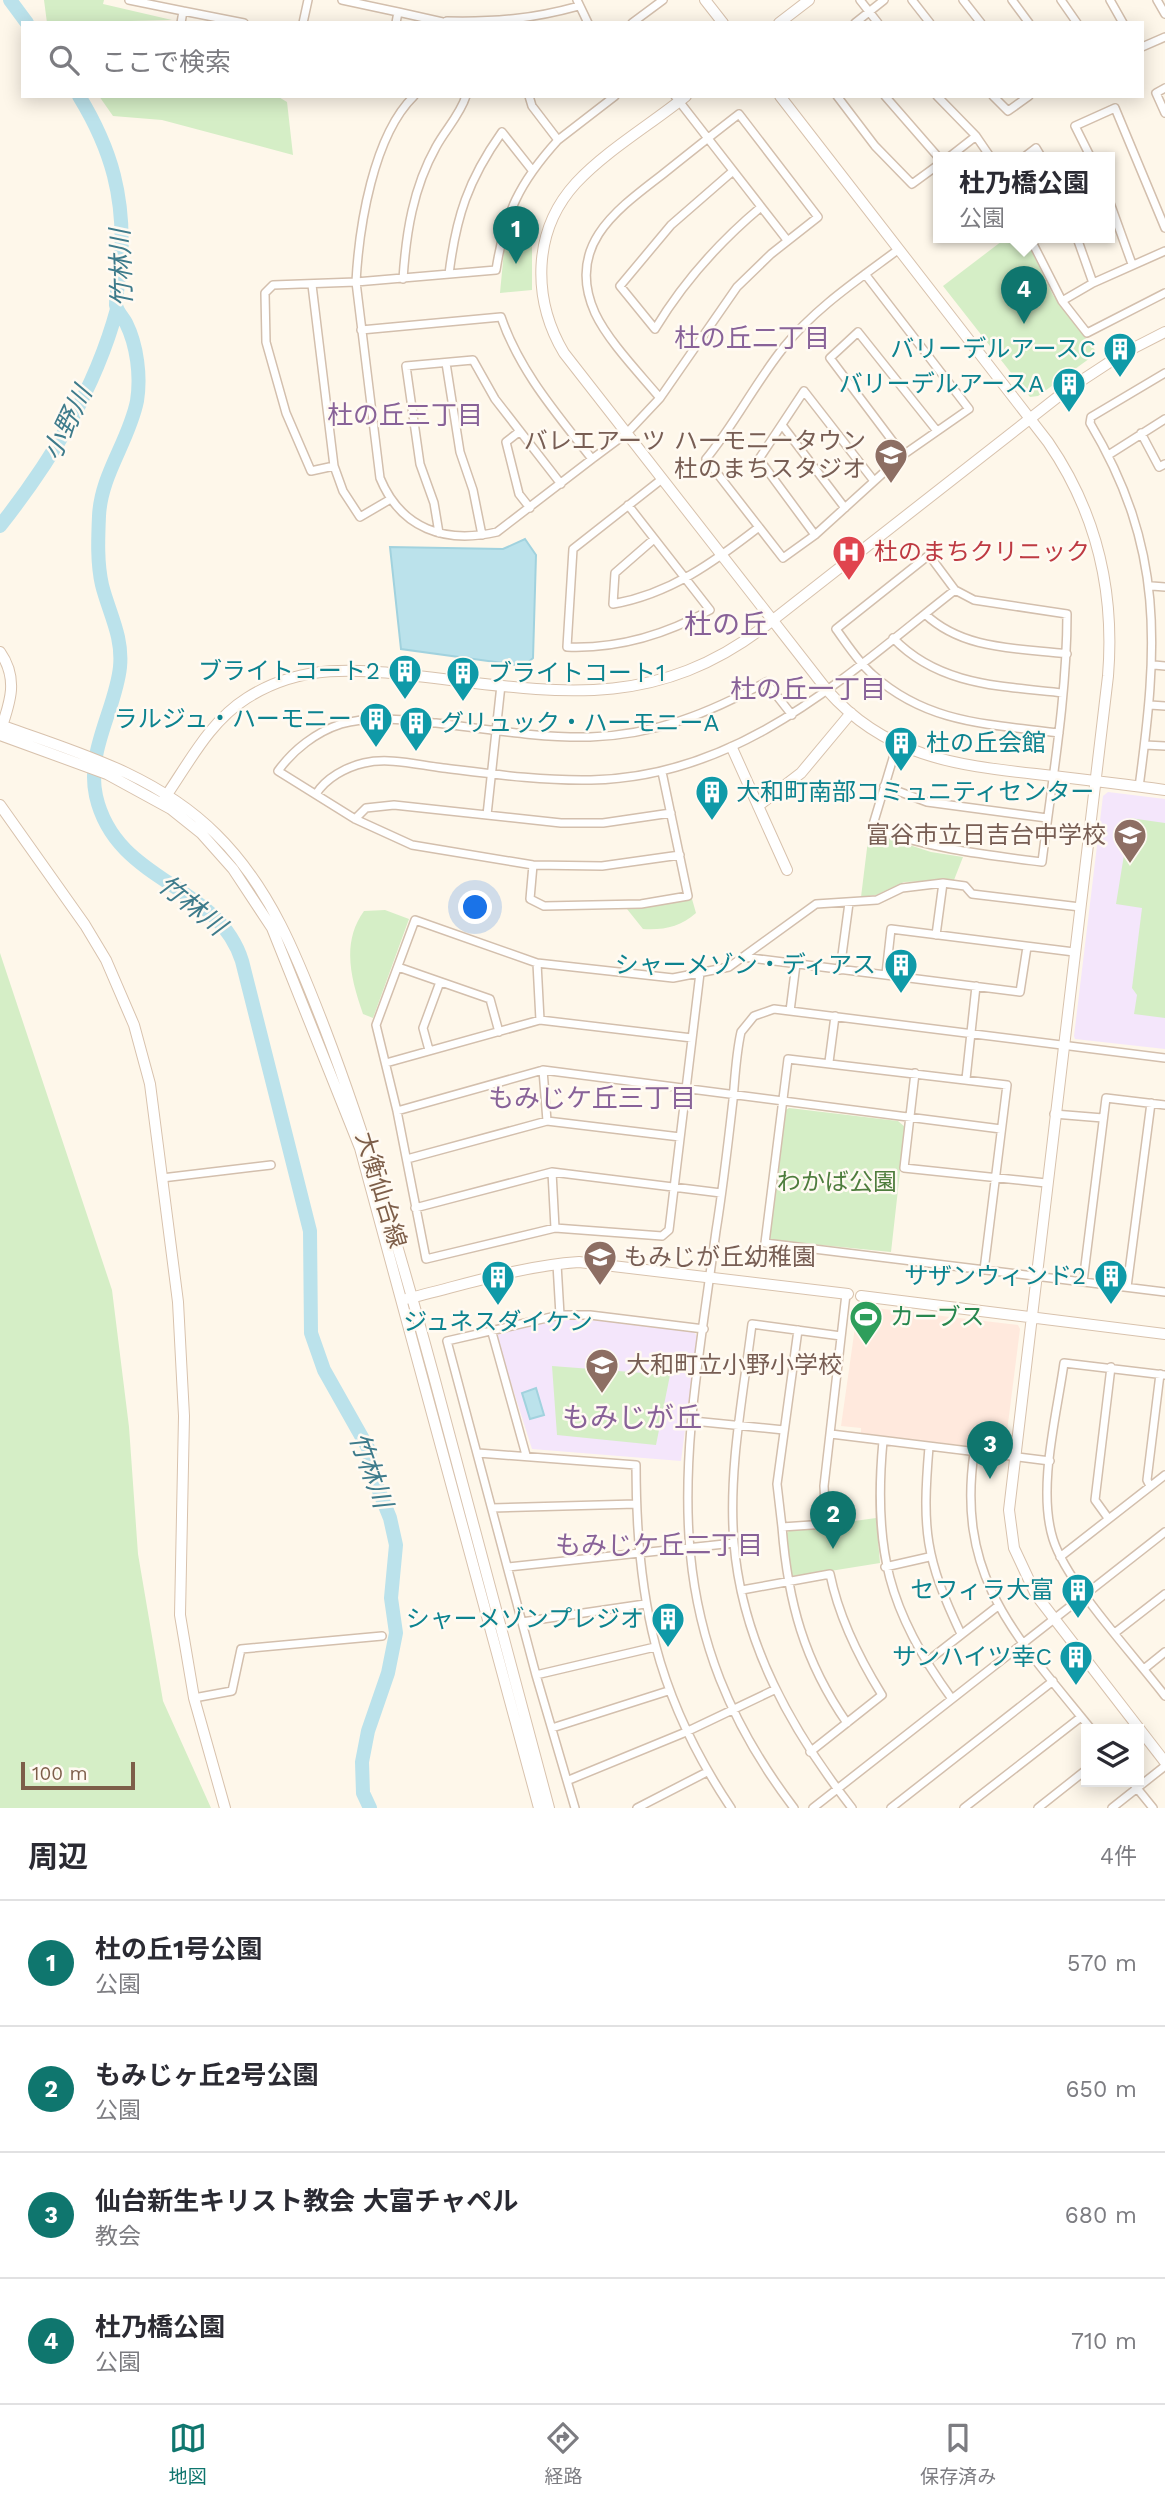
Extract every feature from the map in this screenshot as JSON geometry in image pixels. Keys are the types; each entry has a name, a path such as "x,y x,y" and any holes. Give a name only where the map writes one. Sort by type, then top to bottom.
{"street":[{"path":"129,0 234,21"},
{"path":"303,21 308,0"},
{"path":"342,0 442,21"},
{"path":"635,21 663,0"},
{"path":"705,0 721,21"},
{"path":"782,21 809,0"},
{"path":"860,0 876,21"},
{"path":"857,21 884,0"},
{"path":"912,0 928,21"},
{"path":"963,0 979,21"},
{"path":"1012,0 1028,21"},
{"path":"1061,0 1076,21"},
{"path":"1110,0 1123,21"},
{"path":"1157,0 1165,14"},
{"path":"508,21 537,18 578,3 588,21"},
{"path":"181,21 183,11"},
{"path":"396,21 398,12"},
{"path":"1144,46 1165,37"},
{"path":"1165,88 1156,93 1165,113"},
{"path":"413,98 393,129 368,191 358,247 356,282 360,330 380,478 389,500 423,529 439,533 482,535 497,532 627,433 660,398 720,308 753,271 787,240 818,217 739,114 611,215 599,231 589,257 588,288 596,317 660,398"},
{"path":"403,279 409,221 417,191 434,150 466,98"},
{"path":"530,98 532,106 558,141"},
{"path":"334,466 311,471 286,414 266,342 265,293 273,285 403,279 496,270 502,234 514,197 531,170 558,141 612,98"},
{"path":"787,240 707,139 680,98 577,183 554,216 542,253 541,293 555,337 772,621 828,690 851,713 897,745 968,767 1165,790"},
{"path":"782,98 1031,419 1073,481 1093,526 1104,566 1110,603 1110,642 1013,1457 1009,1510 1014,1548 1025,1576 1053,1619 1165,1764 1144,1779"},
{"path":"839,98 875,145 912,184 933,169"},
{"path":"887,98 934,152"},
{"path":"939,98 976,136 986,152"},
{"path":"995,98 1008,111 1026,98"},
{"path":"1088,152 1075,126 1115,108 1133,144 1165,228"},
{"path":"449,274 461,205 471,180 502,132 531,170"},
{"path":"956,152 976,136"},
{"path":"733,171 671,225 620,286 655,329 691,275 728,235 761,207"},
{"path":"1115,217 1132,264"},
{"path":"1033,243 1062,301 1087,333 1165,293"},
{"path":"1079,243 1093,283"},
{"path":"865,274 969,409 903,455 815,535 783,558 706,459 729,431 784,347 820,309 865,274 899,248"},
{"path":"1062,301 1132,264 1165,251"},
{"path":"312,285 334,466 343,491 360,517 389,500"},
{"path":"360,330 501,317 511,346 527,373 592,459"},
{"path":"903,455 830,358 858,332 937,431"},
{"path":"164,799 216,723 246,699 284,679 317,671 357,669 500,685 592,691 643,686 709,663 772,621 1087,375 1165,332"},
{"path":"439,533 434,503 420,464 406,366 473,360 495,399 561,484"},
{"path":"446,363 460,452 482,535"},
{"path":"1139,787 1154,665 1152,586 1134,512 1110,454 1090,423 1091,417 1165,373"},
{"path":"815,535 759,459 804,391 874,481"},
{"path":"1110,454 1165,418"},
{"path":"782,425 845,508"},
{"path":"520,431 506,442 519,494 530,508"},
{"path":"1141,433 1159,467 1165,464"},
{"path":"628,505 710,610 668,631 635,641 587,648 567,647 573,548 628,505 662,479"},
{"path":"654,539 615,573 613,604 636,600 685,579 722,556 758,527"},
{"path":"897,745 872,828 921,845 1042,862 1059,733 1068,614 989,605 956,590 929,555 836,629 871,674 905,699 930,712 960,721 1059,733"},
{"path":"1152,586 1165,587"},
{"path":"316,794 334,777 365,763 383,761 491,774 594,780 662,772 733,748 792,715 956,590"},
{"path":"925,614 940,628 960,638 1067,654"},
{"path":"1155,626 1165,627"},
{"path":"893,638 924,664 960,680 1063,693"},
{"path":"0,652 13,681 12,697 1,729"},
{"path":"1154,665 1165,666"},
{"path":"680,855 602,866 533,865 412,845 355,819 278,771 285,761 312,738 342,724 379,718 588,737 651,730 713,710 766,682 792,715"},
{"path":"487,815 500,685"},
{"path":"1150,705 1165,706"},
{"path":"758,806 801,773 851,713"},
{"name":"大衡仙台線","path":"1,729 108,769 164,799 219,853 248,888 272,928 353,1127 407,1299 549,1808"},
{"path":"1145,745 1165,746"},
{"path":"733,748 787,870"},
{"path":"533,865 530,900 544,906 601,907 688,896 662,772"},
{"path":"884,786 927,802 1047,818"},
{"path":"0,805 85,925 123,996 150,1084 178,1302 184,1416 180,1615 194,1698 218,1791 225,1808"},
{"path":"355,819 358,813 377,805 561,822 603,822 671,813"},
{"path":"700,973 669,1230 662,1236 555,1228 426,1259 397,1111 376,1026 415,920 537,963 673,978 729,967 817,904 877,900 902,888 943,883 965,886 972,894 1080,906"},
{"path":"936,935 943,883"},
{"path":"841,970 849,903"},
{"path":"886,975 891,929 1074,952"},
{"path":"743,957 1020,992 1027,947"},
{"path":"537,963 540,1020"},
{"path":"790,1011 796,964"},
{"path":"398,967 490,999 499,1032"},
{"path":"429,1050 423,1028 440,982"},
{"path":"966,1079 976,986"},
{"path":"794,1808 754,1753 732,1711 697,1609 688,1549 687,1470 692,1421 738,1044 746,1024 764,1010 790,1011 1165,1058"},
{"path":"829,1062 835,1016"},
{"path":"386,1063 540,1020 692,1038"},
{"path":"985,1270 1007,1085 788,1059 765,1243 985,1270 1035,1276 1083,1282 1127,1287 1165,1292"},
{"path":"397,1111 543,1070 781,1103 1001,1129"},
{"path":"543,1070 547,1121"},
{"path":"915,1073 904,1168 1046,1183"},
{"path":"1083,1282 1106,1098 1165,1105"},
{"path":"1127,1287 1151,1103"},
{"path":"1054,1114 1103,1118"},
{"path":"407,1159 547,1121 680,1137"},
{"path":"162,1178 271,1165"},
{"path":"415,1208 552,1172 721,1193"},
{"path":"552,1172 555,1228"},
{"path":"407,1299 502,1273 557,1264 603,1263 847,1294 824,1486 826,1524 782,1527"},
{"path":"557,1264 560,1315"},
{"path":"861,1296 1165,1334"},
{"name":"大衡仙台線","path":"407,1299 539,1808"},
{"path":"575,1808 569,1780 536,1675 447,1341 560,1315 590,1315 704,1329"},
{"path":"841,1336 752,1324 739,1425 734,1490 734,1544 742,1590 756,1643 774,1690 810,1752 852,1808"},
{"path":"491,1329 526,1455"},
{"path":"797,1330 777,1484 786,1582 801,1633 816,1669 828,1695 847,1723"},
{"path":"1150,1486 1147,1480 1162,1375 1065,1363 1050,1461 1049,1522 1060,1557 1165,1696"},
{"path":"1108,1518 1095,1500 1111,1367"},
{"path":"692,1421 785,1430"},
{"path":"831,1433 1050,1461"},
{"path":"883,1441 878,1493 886,1567 913,1642 952,1699"},
{"path":"929,1447 925,1497 929,1557 939,1589 961,1634"},
{"path":"974,1452 970,1493 974,1544 980,1567 998,1606 1087,1724"},
{"path":"478,1453 636,1465 638,1554 645,1604 655,1647 668,1691 686,1732 707,1772 731,1808"},
{"path":"1060,1557 1165,1475"},
{"path":"492,1508 636,1504"},
{"path":"813,1808 1165,1532"},
{"path":"508,1567 734,1544"},
{"path":"886,1567 929,1557"},
{"path":"742,1590 830,1574 842,1617 861,1661 882,1695 810,1752"},
{"path":"1115,1632 1165,1594"},
{"path":"522,1622 645,1604"},
{"path":"925,1662 998,1606"},
{"path":"194,1698 232,1691 241,1649 382,1636"},
{"path":"536,1675 655,1647"},
{"path":"1144,1669 1165,1652"},
{"path":"891,1808 1053,1681"},
{"path":"569,1780 686,1732 774,1690"},
{"path":"552,1728 668,1691"},
{"path":"964,1808 1081,1717"},
{"path":"637,1808 707,1772"},
{"path":"1038,1808 1081,1774"},
{"path":"1112,1808 1133,1787"},
{"path":"1137,1787 1153,1808"}],"shaded area":[{"name":"富谷市立日吉台中学校","path":"1108,792 1165,799 1165,1049 1075,1039 1074,1036 1103,796"},
{"path":"858,1306 1018,1325 1020,1329 1005,1447 1000,1450 861,1433 861,1428 841,1426"},
{"name":"大和町立小野小学校","path":"562,1319 609,1321 693,1331 697,1336 681,1461 532,1449 496,1336 499,1332"}],"green space":[{"path":"44,0 104,0 103,4 172,20 130,21 47,21"},
{"path":"100,98 280,98 287,102 293,155 162,120 113,116"},
{"path":"505,240 532,246 532,290 500,293"},
{"path":"999,243 1027,243 1053,295 1097,353 1038,396 1030,397 943,286"},
{"path":"1130,818 1165,823 1165,1018 1134,1014 1137,995 1132,988 1142,908 1116,904"},
{"path":"869,832 931,852 963,857 954,880 904,882 876,895 861,897"},
{"path":"692,899 696,913 684,922 665,928 643,929 627,909"},
{"path":"385,910 409,919 373,1018 363,1014 352,974 350,948 352,936 364,911"},
{"path":"0,953 112,1290 129,1427 138,1554 163,1701 211,1808 0,1808"},
{"name":"わかば公園","path":"789,1108 898,1121 905,1127 891,1252 771,1240 769,1237 784,1111"},
{"path":"552,1366 670,1375 656,1445 557,1435"},
{"path":"876,1518 880,1563 793,1577 790,1573 786,1534 790,1530"}],"water":[{"path":"525,539 536,555 533,658 524,666 401,649 390,547 503,549"},
{"path":"536,1388 544,1415 530,1419 522,1393"}],"waterway":[{"name":"竹林川","path":"10,0 26,21"},
{"name":"竹林川","path":"80,98 100,136 114,175 122,239 116,305 133,341 139,381 133,416 105,486 99,516 100,577 117,635 120,667 98,746 94,779 96,796 107,825 124,848 144,866 211,914 229,935 242,961 310,1231 311,1333 324,1370 368,1448 373,1476 390,1518 396,1545 391,1598 396,1633 388,1673 368,1731 362,1762 363,1793 370,1808"},
{"name":"小野川","path":"0,526 37,476 69,424 97,368 117,309"}],"place":[{"name":"杜の丘1号公園","path":"516,264"},
{"name":"杜乃橋公園","path":"1024,324"},
{"name":"バリーデルアースC","path":"1120,379"},
{"name":"バリーデルアースA","path":"1069,414"},
{"name":"バレエアーツ ハーモニータウン 杜のまちスタジオ","path":"891,485"},
{"name":"杜のまちクリニック","path":"849,582"},
{"name":"ブライトコート2","path":"405,701"},
{"name":"ブライトコート1","path":"463,703"},
{"name":"ラルジュ・ハーモニー","path":"376,749"},
{"name":"グリュック・ハーモニーA","path":"416,753"},
{"name":"杜の丘会館","path":"901,773"},
{"name":"大和町南部コミュニティセンター","path":"712,822"},
{"name":"富谷市立日吉台中学校","path":"1130,865"},
{"name":"シャーメゾン・ディアス","path":"901,995"},
{"name":"もみじが丘幼稚園","path":"600,1287"},
{"name":"サザンウィンド2","path":"1111,1306"},
{"name":"ジュネスダイケン","path":"498,1307"},
{"name":"カーブス","path":"866,1347"},
{"name":"大和町立小野小学校","path":"602,1395"},
{"name":"仙台新生キリスト教会 大富チャペル","path":"990,1479"},
{"name":"もみじヶ丘2号公園","path":"833,1549"},
{"name":"セフィラ大富","path":"1078,1620"},
{"name":"シャーメゾンプレジオ","path":"668,1649"},
{"name":"サンハイツ幸C","path":"1076,1687"}],"district":[{"name":"杜の丘二丁目","path":"752,338"},
{"name":"杜の丘三丁目","path":"405,415"},
{"name":"杜の丘","path":"726,624"},
{"name":"杜の丘一丁目","path":"808,689"},
{"name":"もみじケ丘三丁目","path":"592,1098"},
{"name":"もみじが丘","path":"632,1417"},
{"name":"もみじケ丘二丁目","path":"659,1545"}]}
